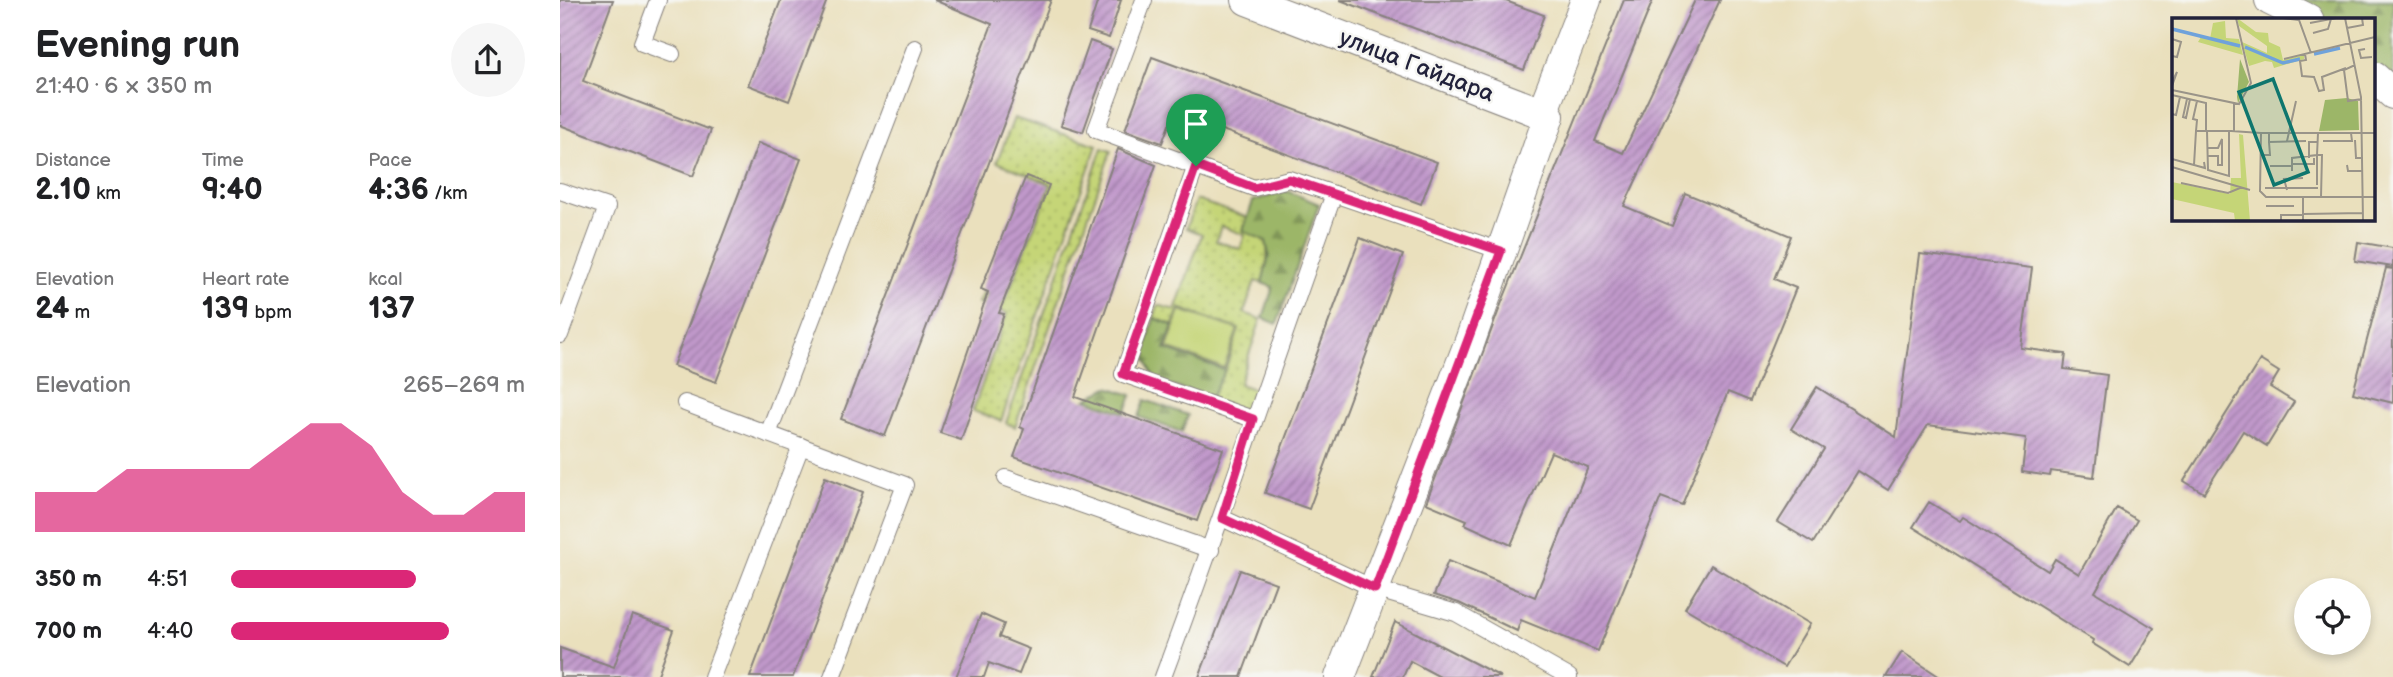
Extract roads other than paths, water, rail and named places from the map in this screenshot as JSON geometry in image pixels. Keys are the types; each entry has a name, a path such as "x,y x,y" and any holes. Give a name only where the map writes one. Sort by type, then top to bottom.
{"street":[{"name":"улица Гайдара","path":"1247,0 1545,115"},
{"path":"1340,677 1501,251 1586,0"},
{"path":"2270,0 2306,18"},
{"path":"2375,78 2393,94"}],"lane":[{"path":"658,0 642,43 673,54"},
{"path":"1144,0 1096,130 1254,188 1289,179 1501,251"},
{"path":"768,434 915,48"},
{"path":"1196,166 1123,374 1253,419"},
{"path":"560,191 607,207 560,335"},
{"path":"1163,677 1222,518 1253,419 1334,194"},
{"path":"685,403 905,485 832,677"},
{"path":"712,677 801,446"},
{"path":"1006,478 1210,550"},
{"path":"1222,518 1375,589 1456,612 1569,677"}]}
